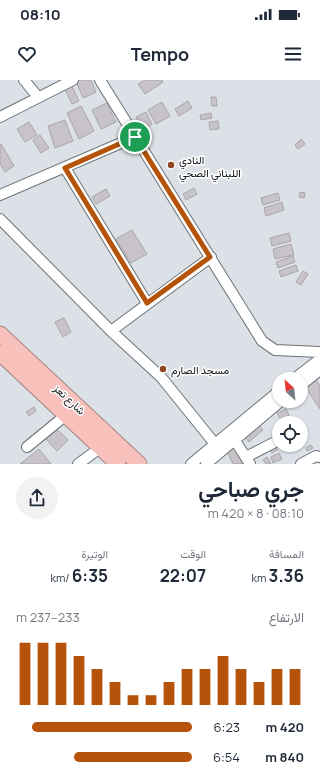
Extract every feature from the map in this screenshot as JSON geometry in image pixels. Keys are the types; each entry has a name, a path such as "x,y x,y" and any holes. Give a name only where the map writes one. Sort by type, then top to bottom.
{"highway":[{"name":"شارع تعز","path":"0,334 139,464"},
{"name":"شارع تعز","path":"0,353 66,415 108,458"}],"street":[{"path":"24,80 38,96"},
{"path":"0,117 38,96 73,80"},
{"path":"100,80 262,341 275,350 320,352"},
{"path":"0,195 135,137"},
{"path":"65,168 147,303"},
{"path":"0,220 111,331 161,378 214,444"},
{"path":"111,331 210,257"},
{"path":"306,372 319,364"},
{"path":"308,377 319,364"},
{"path":"191,464 272,397"},
{"path":"206,464 272,408"},
{"path":"27,447 66,415"},
{"path":"234,439 248,460 272,445"},
{"path":"301,464 316,456 320,457"},
{"path":"78,464 108,458"}],"building":[{"path":"91,80 96,92 83,98 76,81"},
{"path":"145,80 162,80 163,82 145,94 138,84"},
{"path":"71,84 79,101 72,104 64,87"},
{"path":"211,97 216,97 217,106 212,106"},
{"path":"188,101 192,108 179,116 175,109"},
{"path":"162,102 170,116 156,124 148,110"},
{"path":"107,103 116,122 101,129 92,110"},
{"path":"81,106 94,131 79,139 67,113"},
{"path":"146,112 152,124 143,129 136,117"},
{"path":"211,113 212,118 201,120 200,115"},
{"path":"65,120 73,141 55,148 48,126"},
{"path":"218,121 219,129 210,130 209,122"},
{"path":"29,122 37,135 25,142 17,129"},
{"path":"40,135 49,148 41,153 33,140"},
{"path":"301,139 305,144 298,149 295,145"},
{"path":"0,144 14,166 5,172 0,164"},
{"path":"194,188 197,194 186,200 183,194"},
{"path":"106,189 110,196 96,204 92,197"},
{"path":"300,192 305,193 304,198 299,197"},
{"path":"278,193 280,200 263,205 261,198"},
{"path":"282,202 284,210 266,216 264,208"},
{"path":"132,230 147,254 131,263 116,239"},
{"path":"289,233 291,241 272,246 270,238"},
{"path":"291,244 294,255 275,259 273,249"},
{"path":"293,256 295,262 278,268 276,262"},
{"path":"296,265 298,271 281,277 279,271"},
{"path":"303,271 308,274 301,285 296,282"},
{"path":"64,318 71,332 63,337 55,322"},
{"path":"315,378 320,386 320,409 308,391 308,382"},
{"path":"34,407 36,411 29,416 26,412"},
{"path":"286,409 289,415 279,416 277,413"},
{"path":"259,425 263,430 249,442 244,436"},
{"path":"55,427 68,440 57,451 44,437"},
{"path":"234,445 243,464 233,464 226,449"},
{"path":"311,445 313,448 308,450 308,447"},
{"path":"39,449 51,464 20,464"},
{"path":"279,453 282,459 273,463 271,457"},
{"path":"267,457 271,464 266,464 263,460"}],"place":[{"name":"النادي اللبناني الصحي","path":"171,165"},
{"name":"مسجد الصارم","path":"163,369"}],"route":[{"path":"135,137 210,257 147,303 65,168 135,137"}]}
